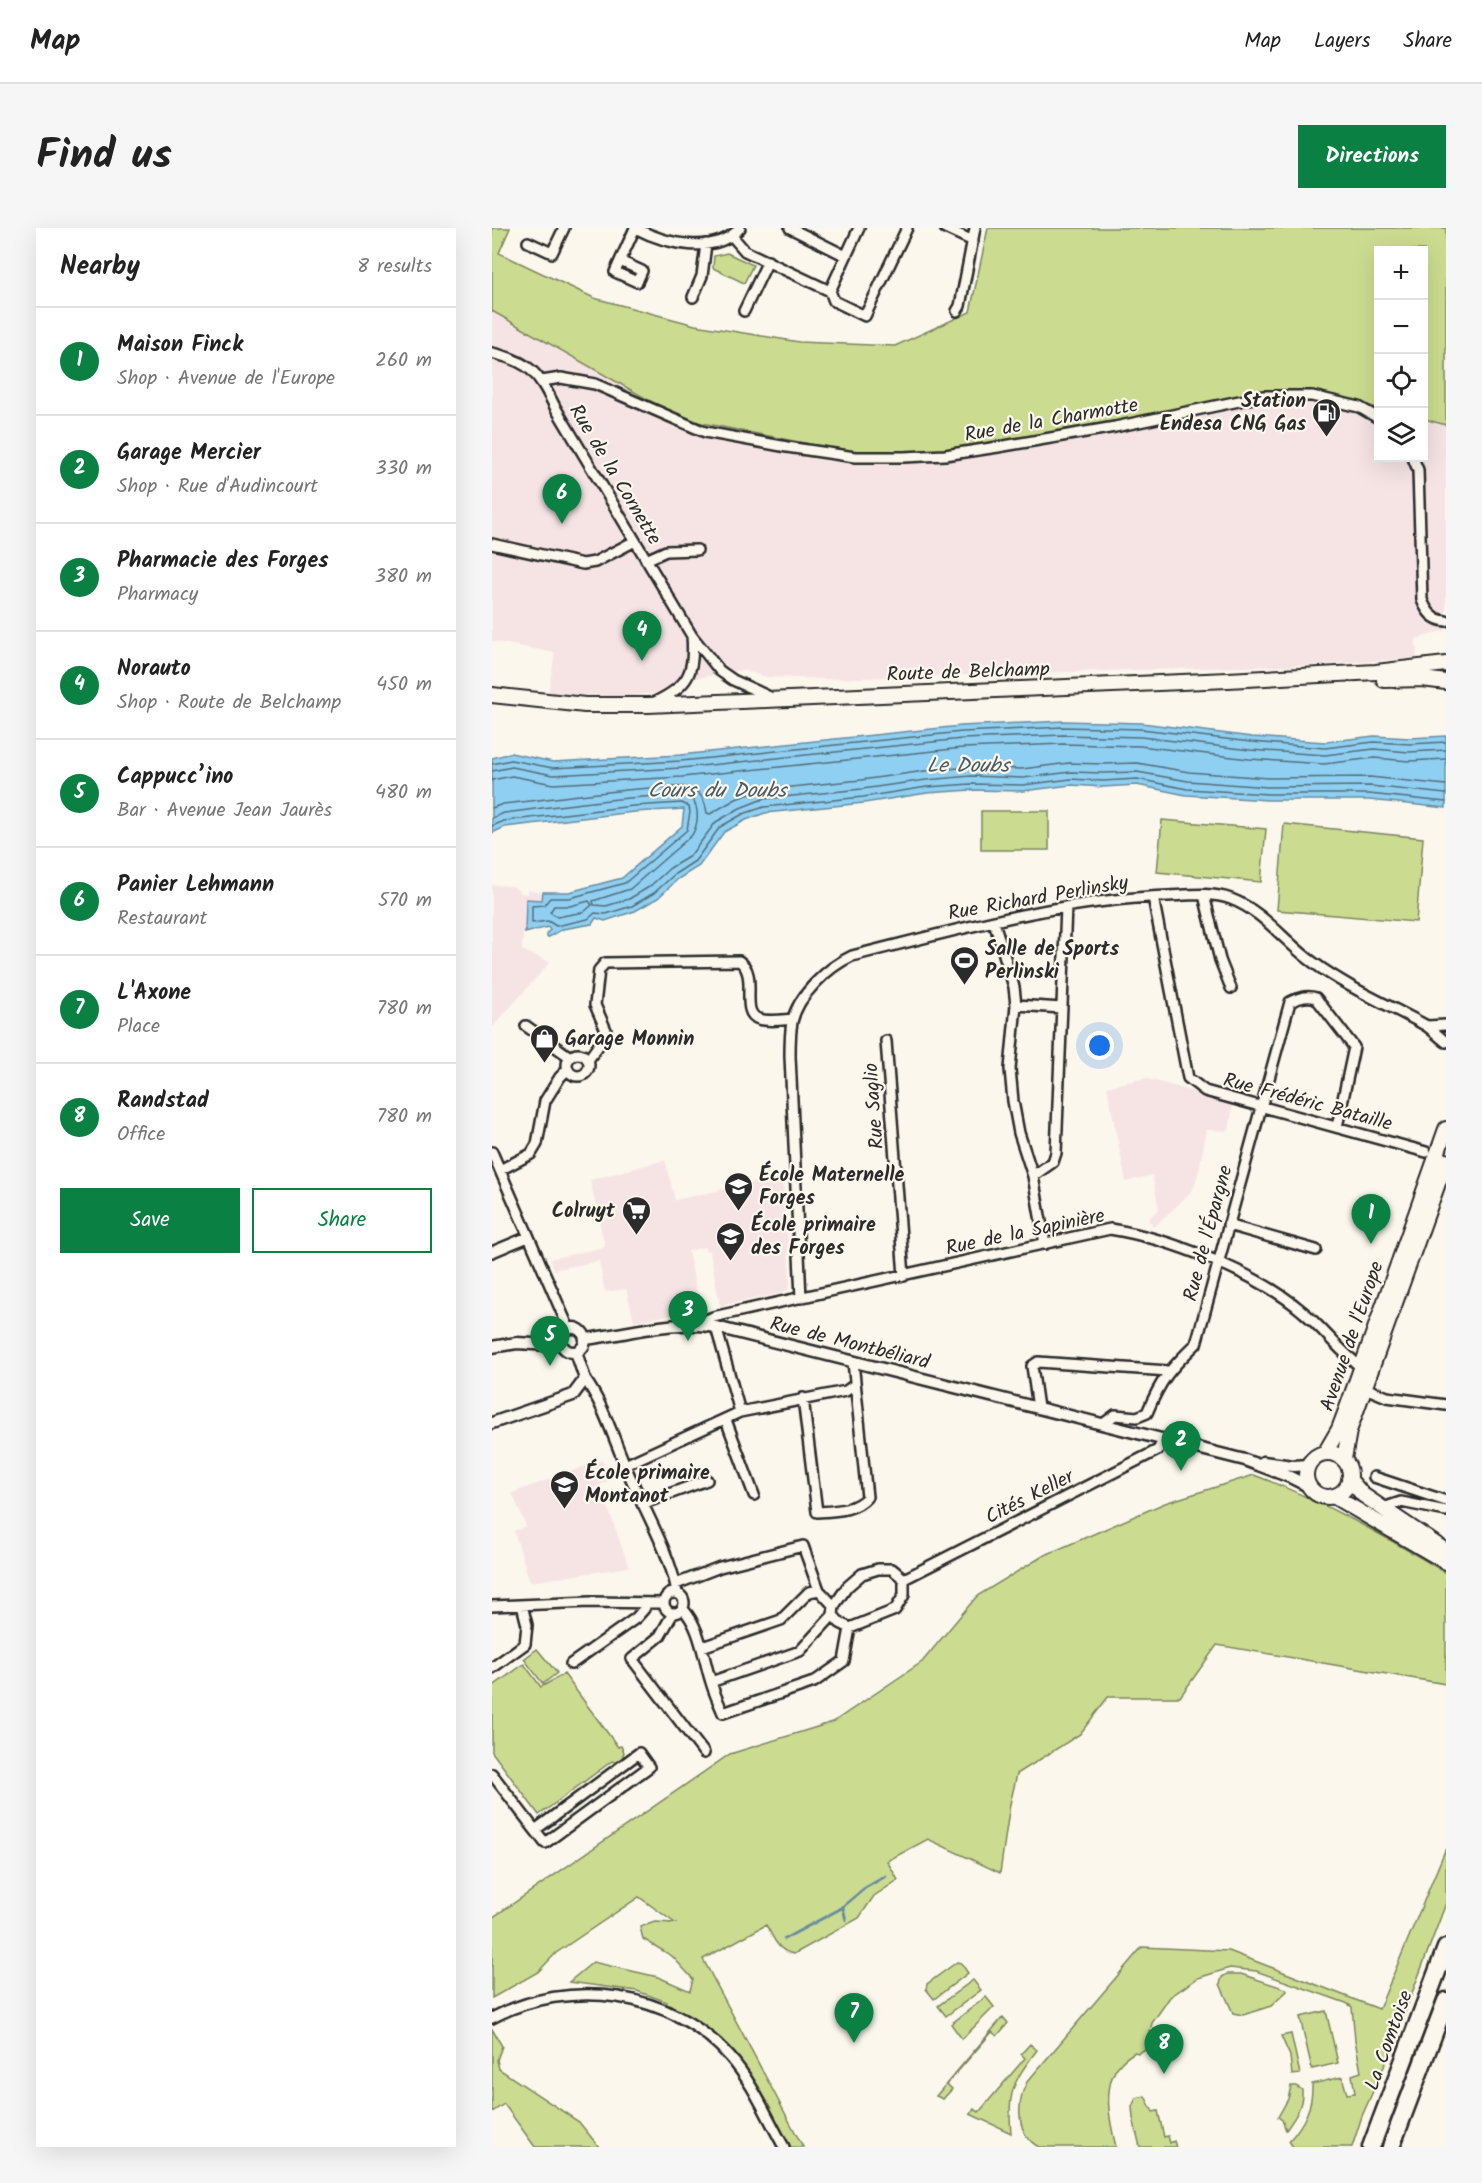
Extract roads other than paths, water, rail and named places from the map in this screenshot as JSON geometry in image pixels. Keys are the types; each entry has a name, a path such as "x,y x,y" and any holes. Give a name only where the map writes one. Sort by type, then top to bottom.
{"highway":[{"name":"La Comtoise","path":"1371,2147 1446,1948"},
{"name":"La Comtoise","path":"1392,2147 1446,2001"}],"main road":[{"name":"Route de Belchamp","path":"492,695 585,705 648,705 1365,673 1446,664"},
{"name":"Route de Belchamp","path":"492,700 580,709 658,709 1028,697 1376,680 1422,679 1446,682"},
{"name":"Avenue de l'Europe","path":"1325,1453 1340,1429 1446,1129"},
{"name":"Avenue de l'Europe","path":"1344,1459 1349,1431 1446,1161"},
{"path":"1333,1496 1343,1490 1350,1472 1344,1459 1338,1455 1325,1453 1312,1459 1308,1465 1306,1476 1310,1487 1320,1495 1333,1496 1446,1562"},
{"path":"1349,1479 1363,1495 1446,1551"},
{"path":"1363,1514 1383,1508"}],"street":[{"path":"528,242 552,253 564,228"},
{"path":"620,261 635,228 669,240 706,244 721,242 740,228"},
{"path":"790,228 846,256"},
{"path":"830,291 859,228"},
{"path":"732,236 746,250 830,291 834,301 865,316 907,228"},
{"path":"945,228 972,241"},
{"path":"957,311 960,306 975,228"},
{"path":"693,297 702,276 706,244"},
{"path":"744,311 768,261"},
{"name":"Rue de la Cornette","path":"492,353 520,361 542,381 555,407 692,636 720,671 733,680 774,699"},
{"name":"Rue de la Charmotte","path":"542,381 561,378 595,384 705,432 855,457 904,458 945,455 1115,427 1263,396 1312,396 1359,407 1374,416"},
{"path":"1415,462 1418,470 1422,600 1426,611 1440,621 1446,621"},
{"path":"492,543 584,564 595,562 635,541"},
{"path":"646,560 666,551 697,550"},
{"path":"648,705 680,687 689,676 694,656 692,636"},
{"path":"1204,895 1220,960 1231,988"},
{"name":"Rue Richard Perlinsky","path":"792,1019 808,991 838,963 852,957 932,934 1103,900 1204,895 1220,896 1260,915 1313,962 1366,996 1427,1026 1446,1042"},
{"name":"Rue Frédéric Bataille","path":"1153,897 1188,1078 1205,1091 1426,1152"},
{"path":"1033,1176 1053,1162 1056,1153 1066,907"},
{"path":"994,922 1011,975 1016,1005 1010,1070 1012,1101 1018,1132 1033,1176 1045,1244"},
{"path":"588,1060 606,1035 595,1005 599,970 605,963 740,961 746,965 749,972 750,1011 754,1017 766,1020 792,1019 790,1056 801,1298"},
{"name":"Rue de l'Épargne","path":"1103,1424 1115,1415 1138,1420 1147,1413 1168,1371 1196,1344 1290,1002 1296,999 1311,996 1316,998 1354,1047 1336,1127"},
{"path":"1016,1005 1062,1008"},
{"name":"Rue Richard Perlinsky","path":"1427,1026 1446,1025"},
{"path":"526,1026 570,1057"},
{"name":"Rue Saglio","path":"886,1041 904,1276"},
{"path":"500,1170 531,1154 537,1144 545,1101 567,1070 570,1057 576,1054 583,1055 590,1066 582,1077 576,1077 567,1070"},
{"path":"492,1152 569,1329"},
{"path":"1228,1225 1316,1250"},
{"name":"Rue de la Sapinière","path":"697,1324 713,1317 1110,1229 1133,1233 1218,1261 1288,1300 1304,1312 1345,1355 1361,1367"},
{"path":"492,1252 528,1237"},
{"name":"Rue de Montbéliard","path":"585,1339 675,1324 716,1327 1245,1460"},
{"path":"716,1327 740,1412"},
{"path":"569,1329 579,1330 585,1339 583,1347 576,1352 566,1350 561,1341 562,1334 569,1329"},
{"path":"492,1347 517,1343 550,1345 561,1341"},
{"path":"576,1352 585,1379 596,1394 676,1588 684,1600 682,1609 673,1614 660,1636 632,1659 704,1753"},
{"path":"803,1398 817,1512 839,1511 861,1504 867,1497 853,1362"},
{"path":"1038,1408 1032,1366 1038,1362 1168,1371"},
{"path":"492,1424 573,1395 585,1379"},
{"path":"625,1465 740,1412 846,1391 855,1385"},
{"path":"1365,1388 1387,1397 1446,1405"},
{"path":"726,1420 753,1495"},
{"name":"Cités Keller","path":"904,1579 1158,1450 1164,1439"},
{"path":"1245,1460 1293,1466 1308,1465"},
{"path":"1245,1460 1310,1487"},
{"path":"1374,1476 1446,1501"},
{"path":"642,1504 707,1480"},
{"path":"1383,1508 1401,1502 1446,1511"},
{"path":"663,1603 676,1588 720,1567 803,1546 819,1590 833,1611 840,1623 850,1628 896,1610 904,1595 904,1579 892,1569 878,1569 862,1574 847,1587 833,1611 800,1651 711,1682"},
{"path":"702,1647 780,1620 808,1592 819,1590"},
{"path":"492,1606 590,1602 663,1603"},
{"path":"663,1603 666,1610 673,1614"},
{"path":"571,1664 636,1618 646,1604"},
{"path":"492,1668 525,1644 527,1625 522,1605"},
{"path":"682,1609 690,1618 702,1647 711,1682 723,1713 814,1682 844,1661 850,1628"},
{"path":"492,1774 535,1830 545,1843 649,1767 639,1753 535,1830"},
{"path":"492,2018 512,2008 557,1995 585,1994 615,1996 657,2007 683,2018 712,2039 731,2058 748,2082 784,2147"}],"water":[{"name":"Cours du Doubs","path":"1063,721 1142,723 1252,737 1325,742 1374,736 1410,738 1446,736 1446,808 1369,800 1268,800 1186,795 1137,785 1103,787 1071,785 1023,791 971,790 927,793 864,803 765,813 724,832 699,866 678,879 658,898 635,911 605,921 596,918 592,924 563,929 549,937 547,937 550,930 548,927 525,933 526,899 542,900 543,892 569,892 622,878 682,826 684,809 634,812 505,827 492,833 492,758 511,753 553,762 680,755 961,726"}],"waterway":[{"path":"784,1939 840,1909 865,1888 886,1876"},
{"path":"843,1908 846,1920"}],"place":[{"name":"Station Endesa CNG Gas","path":"1327,438"},
{"name":"Panier Lehmann","path":"562,524"},
{"name":"Norauto","path":"642,661"},
{"name":"Salle de Sports Perlinski","path":"964,986"},
{"name":"Garage Monnin","path":"544,1064"},
{"name":"École Maternelle Forges","path":"738,1212"},
{"name":"Colruyt","path":"636,1236"},
{"name":"Maison Finck","path":"1371,1244"},
{"name":"École primaire des Forges","path":"730,1262"},
{"name":"Pharmacie des Forges","path":"688,1341"},
{"name":"Cappucc’ino","path":"550,1366"},
{"name":"Garage Mercier","path":"1181,1471"},
{"name":"École primaire Montanot","path":"564,1510"},
{"name":"L'Axone","path":"854,2043"},
{"name":"Randstad","path":"1164,2074"}],"water label":[{"name":"Le Doubs","path":"968,765"}]}
